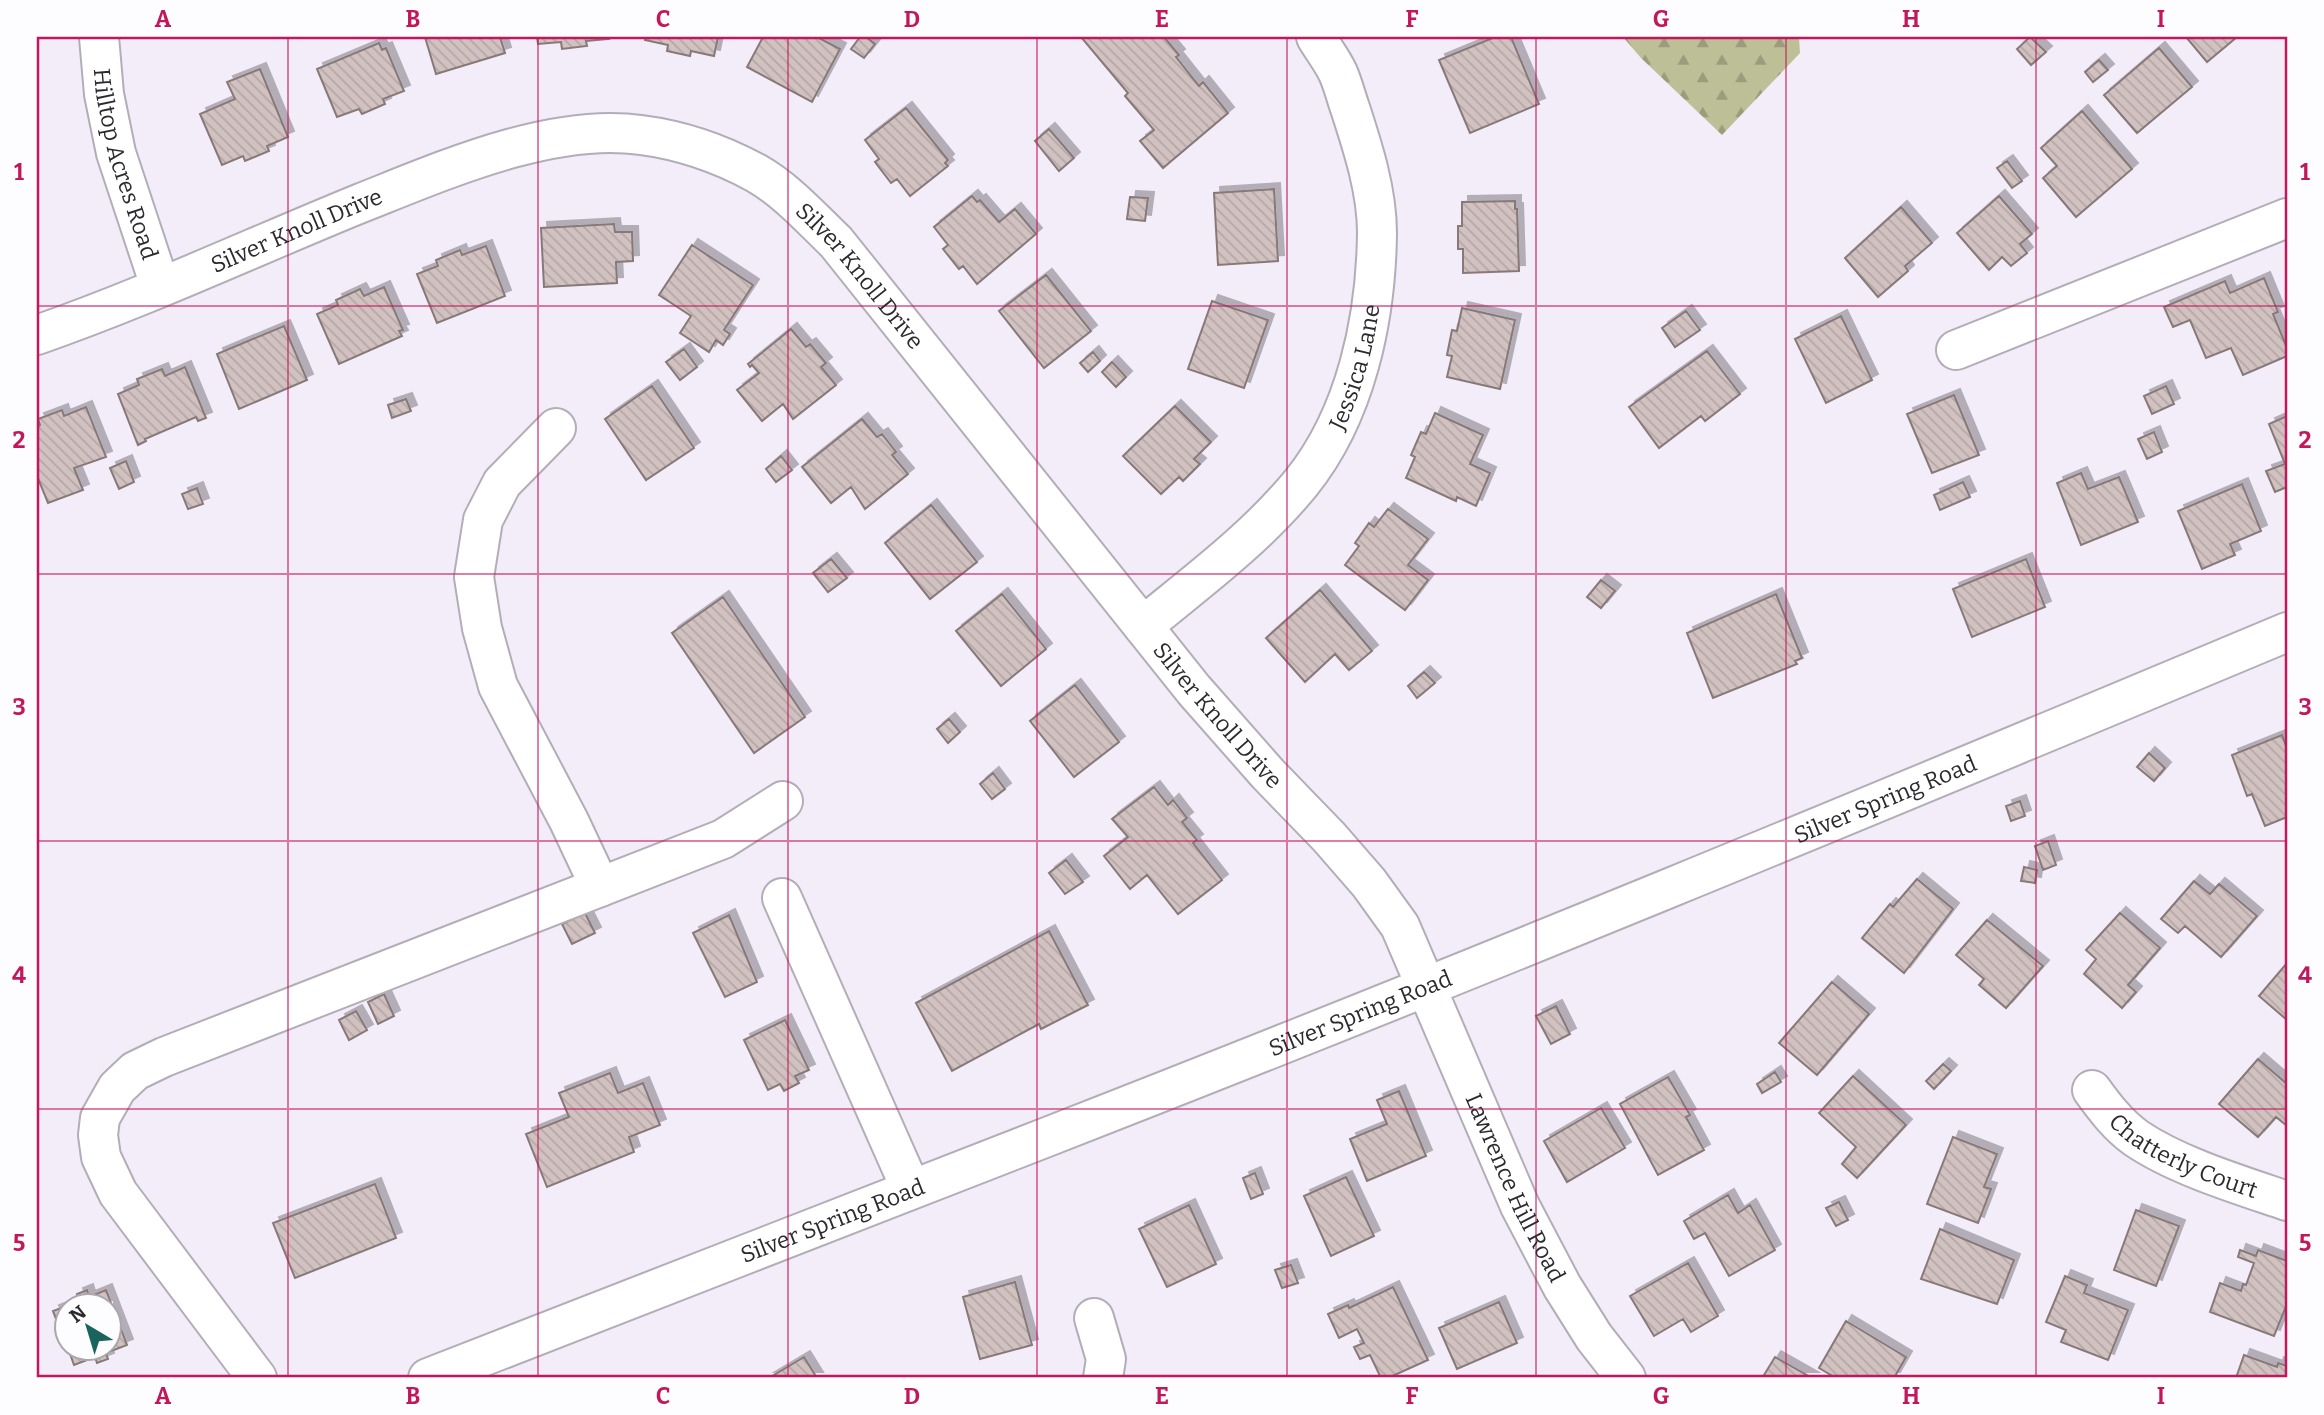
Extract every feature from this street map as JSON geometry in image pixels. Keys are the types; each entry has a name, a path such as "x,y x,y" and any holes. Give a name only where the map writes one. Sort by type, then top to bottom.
{"street":[{"name":"Hilltop Acres Road","path":"99,37 104,94 116,153 160,286"},
{"name":"Jessica Lane","path":"1143,626 1272,517 1303,481 1338,424 1356,378 1368,330 1374,270 1377,232 1372,188 1361,142 1338,73 1316,37"},
{"name":"Silver Knoll Drive","path":"37,335 421,179 500,152 562,136 596,133 639,134 711,153 757,174 798,205 836,242 1213,711 1369,883 1400,926 1427,985"},
{"path":"1956,350 2287,218"},
{"path":"556,428 502,483 483,520 474,577 482,628 498,686 569,821 600,887"},
{"name":"Silver Spring Road","path":"428,1378 1427,985 1919,786 2287,632"},
{"path":"257,1378 118,1194 101,1157 98,1135 100,1118 117,1088 135,1071 164,1057 723,839 783,801"},
{"path":"782,898 911,1189"},
{"name":"Lawrence Hill Road","path":"1427,985 1520,1206 1562,1286 1594,1337 1626,1378"},
{"name":"Chatterly Court","path":"2092,1090 2111,1116 2135,1137 2157,1151 2287,1201"},
{"path":"1094,1318 1106,1359 1103,1378"}],"green space":[{"path":"1623,37 1799,37 1800,53 1722,135 1641,58"}],"building":[{"path":"425,37 500,37 505,53 436,74"},
{"path":"537,37 609,39 586,41 587,46 562,49 561,42 538,44"},
{"path":"646,37 718,37 714,56 691,51 690,56 667,51 668,45 645,40"},
{"path":"763,37 817,37 840,49 812,102 747,67"},
{"path":"860,37 866,37 875,44 864,58 851,49"},
{"path":"1081,37 1164,37 1199,86 1203,82 1228,113 1163,168 1140,141 1154,130 1125,96 1128,93"},
{"path":"1495,37 1511,37 1539,104 1470,133 1439,60"},
{"path":"2030,37 2046,52 2031,65 2017,49"},
{"path":"2186,37 2237,37 2207,62"},
{"path":"379,43 382,50 386,48 404,91 383,99 385,104 362,114 359,109 337,117 317,69"},
{"path":"2159,48 2192,87 2137,133 2104,95"},
{"path":"2099,60 2108,70 2093,82 2085,72"},
{"path":"260,69 288,137 267,146 269,151 245,161 243,156 222,165 200,114 235,99 227,82"},
{"path":"906,108 948,160 945,163 948,166 910,196 897,179 891,183 875,162 879,159 865,140"},
{"path":"2082,111 2132,169 2076,217 2043,178 2057,166 2041,148"},
{"path":"1049,129 1074,158 1059,171 1035,141"},
{"path":"2007,161 2022,181 2012,188 1997,168"},
{"path":"1274,189 1278,261 1218,265 1214,193"},
{"path":"972,196 977,202 980,200 999,222 1015,209 1036,234 977,284 963,266 959,269 943,249 948,245 934,227"},
{"path":"1999,196 2032,234 2020,244 2027,253 2011,266 2002,257 1989,270 1957,233"},
{"path":"1130,197 1148,198 1145,221 1127,219"},
{"path":"1515,201 1519,271 1463,273 1463,249 1458,249 1462,202"},
{"path":"1901,207 1932,243 1905,266 1908,271 1878,297 1845,258"},
{"path":"614,224 615,232 632,232 633,261 616,262 617,283 544,287 541,228"},
{"path":"692,245 753,285 724,330 730,334 723,345 716,340 709,352 680,333 691,316 659,295"},
{"path":"486,246 505,296 437,323 417,274 438,266 436,260 460,250 462,255"},
{"path":"1046,275 1091,331 1044,368 999,311"},
{"path":"2264,278 2278,312 2273,314 2287,348 2287,356 2243,375 2231,348 2206,358 2190,320 2173,327 2164,307 2225,281 2230,293"},
{"path":"384,287 403,330 399,331 402,336 339,364 317,314 338,305 336,300 360,289 364,296"},
{"path":"1212,301 1268,320 1244,388 1188,369"},
{"path":"1462,308 1515,320 1500,389 1447,377 1452,356 1447,355 1452,330 1457,331"},
{"path":"1686,311 1700,330 1675,347 1662,328"},
{"path":"1841,316 1872,380 1826,403 1795,339"},
{"path":"284,326 307,380 239,409 217,354"},
{"path":"791,329 806,347 810,344 826,363 821,367 836,385 793,419 783,404 762,421 737,390 759,373 748,364"},
{"path":"684,349 697,367 680,380 666,362"},
{"path":"1707,351 1740,394 1705,421 1701,416 1659,448 1629,407"},
{"path":"1093,352 1100,361 1088,372 1080,363"},
{"path":"1112,362 1126,377 1116,387 1102,372"},
{"path":"185,367 206,418 198,421 196,417 145,439 146,441 138,445 118,394 139,385 137,379 162,369 165,376"},
{"path":"652,386 694,448 646,480 605,419"},
{"path":"2166,386 2174,404 2152,414 2144,396"},
{"path":"1954,395 1979,455 1932,473 1907,414"},
{"path":"406,399 411,411 392,418 388,405"},
{"path":"1175,406 1211,442 1194,459 1200,464 1183,481 1179,477 1161,494 1123,456"},
{"path":"86,407 106,457 74,468 83,490 48,503 37,476 37,427 40,425 38,419 62,410 64,416"},
{"path":"1435,413 1483,435 1470,464 1490,473 1476,506 1457,497 1456,501 1406,478 1415,457 1411,455 1421,432 1426,434"},
{"path":"2287,416 2287,487 2275,492 2266,471 2285,464 2269,424"},
{"path":"862,419 877,437 882,434 896,452 892,455 908,474 865,509 851,487 831,503 802,467"},
{"path":"2154,432 2162,452 2147,459 2138,439"},
{"path":"781,456 792,470 776,482 766,469"},
{"path":"126,461 134,482 119,489 110,468"},
{"path":"2081,473 2088,489 2119,477 2138,522 2081,545 2057,483"},
{"path":"1963,482 1970,497 1940,510 1934,495"},
{"path":"2242,484 2261,531 2230,544 2235,555 2202,569 2178,511"},
{"path":"197,488 203,504 188,509 182,494"},
{"path":"931,505 977,562 930,599 885,543"},
{"path":"1388,509 1428,539 1408,565 1428,580 1405,610 1345,565 1359,546 1355,543 1369,523 1374,527"},
{"path":"831,559 847,578 828,592 813,573"},
{"path":"2026,559 2045,607 1972,637 1953,589"},
{"path":"1601,580 1615,591 1601,608 1587,597"},
{"path":"1320,590 1372,651 1349,670 1335,654 1305,682 1266,638"},
{"path":"1002,594 1046,649 1001,686 956,631"},
{"path":"1776,594 1802,658 1795,661 1797,664 1713,698 1687,633"},
{"path":"723,597 805,717 754,753 672,633"},
{"path":"1424,672 1435,683 1417,698 1408,686"},
{"path":"1075,685 1119,742 1074,777 1030,721"},
{"path":"949,719 960,732 948,743 937,729"},
{"path":"2282,735 2287,749 2287,817 2265,826 2252,794 2247,796 2232,755"},
{"path":"2149,753 2165,768 2154,781 2137,767"},
{"path":"993,773 1005,789 992,799 980,784"},
{"path":"1154,787 1168,805 1173,800 1187,818 1182,822 1197,840 1193,843 1222,880 1178,914 1147,875 1130,889 1104,856 1128,837 1112,819"},
{"path":"2020,801 2025,816 2011,821 2006,806"},
{"path":"2048,841 2056,865 2043,870 2035,846"},
{"path":"1066,860 1083,882 1065,894 1049,873"},
{"path":"2024,867 2037,870 2035,883 2021,881"},
{"path":"1917,879 1953,909 1904,973 1862,938 1890,904 1893,907"},
{"path":"2194,881 2210,894 2219,884 2257,916 2221,957 2185,926 2178,933 2161,919"},
{"path":"585,913 595,933 572,944 562,924"},
{"path":"2120,913 2160,948 2128,985 2136,992 2122,1008 2084,974 2096,959 2086,950"},
{"path":"729,915 757,982 725,997 693,933"},
{"path":"1987,920 2043,966 2006,1008 1979,985 1984,979 1956,955"},
{"path":"1049,931 1088,1005 1041,1029 1039,1024 952,1071 916,1003"},
{"path":"2287,963 2287,1020 2259,996"},
{"path":"1832,982 1869,1014 1817,1075 1779,1043"},
{"path":"384,994 394,1016 378,1024 368,1002"},
{"path":"1556,1006 1570,1034 1551,1044 1536,1016"},
{"path":"356,1011 367,1030 349,1040 339,1020"},
{"path":"785,1020 809,1070 795,1076 799,1083 784,1091 780,1084 768,1090 744,1040"},
{"path":"2258,1059 2287,1084 2287,1126 2276,1117 2258,1137 2219,1104"},
{"path":"1943,1064 1951,1071 1934,1089 1926,1081"},
{"path":"1775,1072 1781,1082 1762,1093 1757,1084"},
{"path":"610,1073 618,1093 643,1083 660,1125 629,1137 634,1152 547,1187 526,1134 569,1117 559,1093"},
{"path":"1853,1076 1906,1125 1857,1178 1842,1164 1856,1147 1819,1113"},
{"path":"1668,1077 1690,1115 1686,1117 1704,1150 1658,1175 1620,1104"},
{"path":"1399,1091 1426,1156 1367,1181 1350,1139 1387,1124 1377,1100"},
{"path":"1601,1108 1625,1148 1567,1182 1544,1141"},
{"path":"1953,1137 1997,1154 1984,1187 1991,1189 1978,1223 1927,1204"},
{"path":"1255,1173 1263,1194 1251,1199 1243,1178"},
{"path":"1346,1177 1374,1236 1331,1256 1304,1196"},
{"path":"375,1184 396,1238 295,1278 273,1223"},
{"path":"1728,1195 1738,1213 1750,1205 1775,1250 1729,1276 1705,1233 1694,1239 1684,1221"},
{"path":"1839,1202 1848,1220 1836,1226 1826,1208"},
{"path":"1189,1205 1216,1264 1167,1287 1139,1229"},
{"path":"2136,1210 2179,1226 2156,1286 2114,1270"},
{"path":"1940,1229 2014,1260 1997,1304 1921,1279"},
{"path":"2240,1250 2256,1256 2258,1250 2287,1261 2287,1304 2274,1336 2210,1312 2220,1283 2241,1291 2243,1284 2246,1285 2254,1263 2238,1257"},
{"path":"1688,1263 1718,1316 1691,1332 1683,1319 1654,1336 1630,1296"},
{"path":"1291,1265 1298,1283 1282,1288 1275,1270"},
{"path":"2065,1276 2087,1285 2084,1293 2128,1310 2108,1360 2061,1342 2066,1330 2046,1322"},
{"path":"1015,1282 1032,1345 980,1359 963,1297"},
{"path":"1393,1287 1428,1360 1388,1378 1381,1378 1370,1355 1360,1359 1354,1347 1364,1343 1357,1329 1339,1338 1328,1314 1348,1305 1349,1308"},
{"path":"1499,1302 1517,1343 1457,1369 1439,1328"},
{"path":"1846,1321 1906,1357 1894,1378 1836,1378 1819,1368"},
{"path":"122,1332 127,1345 122,1347"},
{"path":"2244,1355 2277,1367 2278,1363 2287,1366 2287,1378 2236,1378"},
{"path":"804,1357 817,1378 769,1378"},
{"path":"1775,1357 1812,1378 1770,1378 1764,1375"}]}
